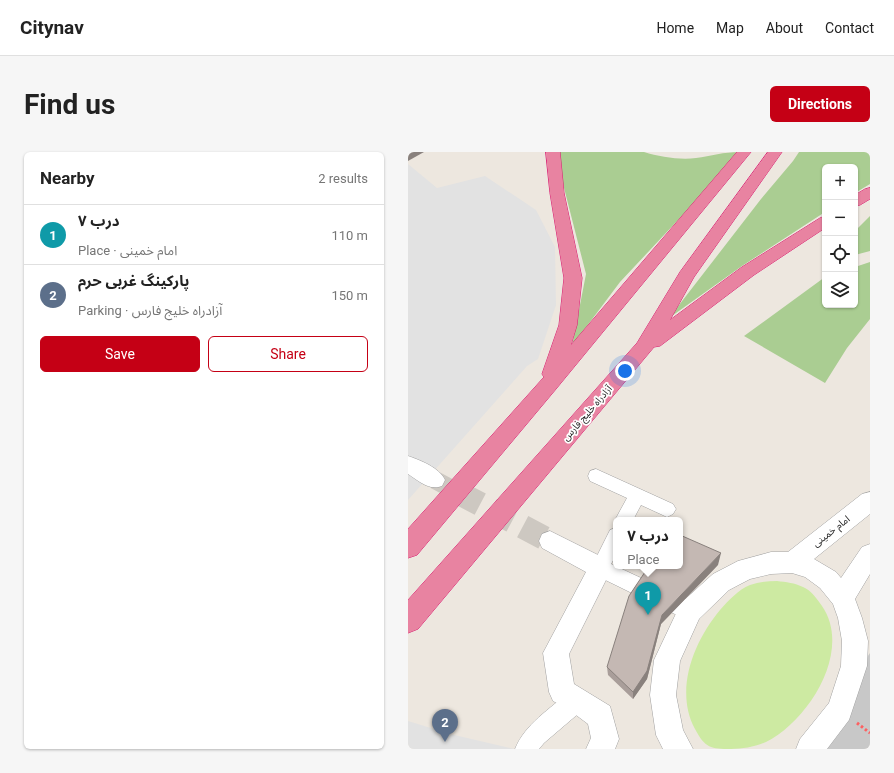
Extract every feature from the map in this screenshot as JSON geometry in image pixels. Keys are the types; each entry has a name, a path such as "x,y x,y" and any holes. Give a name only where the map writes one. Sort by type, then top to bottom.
{"highway":[{"path":"548,384 568,325 573,278 557,193 552,152"},
{"path":"408,547 744,152"},
{"name":"آزادراه خلیج فارس","path":"408,620 644,348 686,276 775,152"},
{"path":"858,200 870,192"},
{"path":"644,348 748,271 822,223"}],"street":[{"path":"408,464 435,480"},
{"path":"596,476 667,509"},
{"path":"626,517 637,495"},
{"name":"امام خمینی","path":"792,562 870,501"},
{"path":"550,541 600,568 690,611"},
{"path":"600,749 605,739 600,716 578,700 562,692 556,653 613,542"},
{"path":"842,596 870,554"},
{"path":"672,744 663,695 667,660 690,611 721,582 746,569 771,562 792,562 812,569 828,580 842,596 850,618 855,641 854,666 840,711 810,749"},
{"path":"526,749 536,735 578,700"}],"shaded area":[{"path":"408,164 437,188 485,176 536,210 555,247 556,305 538,359 527,366 408,500"},
{"path":"870,653 870,749 817,749 861,666"},
{"path":"408,721 450,734 514,749 408,749"}],"green space":[{"path":"558,152 644,152 663,157 683,159 739,152 709,187 620,282 572,346 586,274 562,180"},
{"path":"799,152 870,152 870,184 858,191 858,164 822,164 822,214 742,266 669,318 761,199"},
{"path":"870,216 870,251 858,254 858,236 858,228"},
{"path":"870,262 870,319 847,348 825,383 744,336 822,279 822,308 858,308 858,266"},
{"path":"777,581 787,582 806,588 814,595 822,606 830,624 832,643 829,663 821,683 810,702 797,718 782,732 766,742 753,746 740,749 713,748 702,740 695,729 689,714 686,698 690,666 695,651 711,622 720,610 734,596 750,585"}],"building":[{"path":"683,536 721,553 662,615 647,671 633,692 607,667 629,596 647,569 683,569"}],"tunnel":[{"path":"435,480 461,494"},
{"path":"459,493 550,541"}],"place":[{"name":"درب ۷","path":"648,615"},
{"name":"پارکینگ غربی حرم","path":"445,742"}]}
